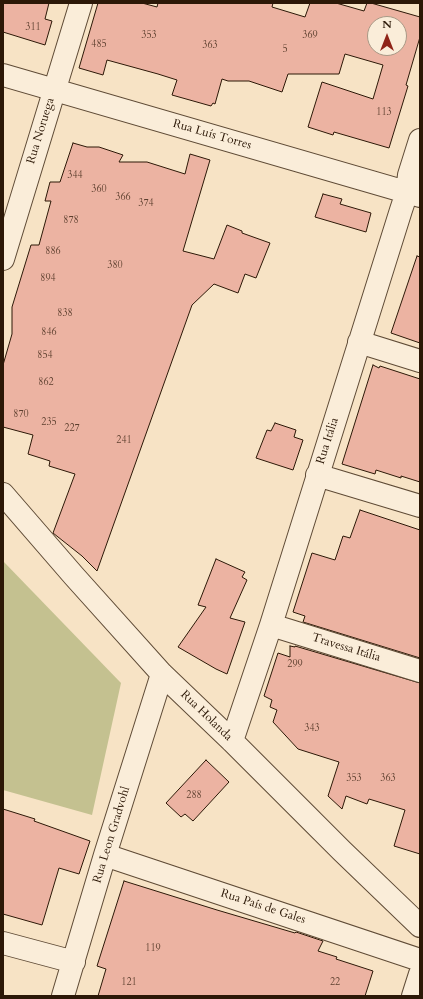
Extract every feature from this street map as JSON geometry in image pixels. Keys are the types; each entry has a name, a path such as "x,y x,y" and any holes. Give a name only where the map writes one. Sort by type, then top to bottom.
{"street":[{"name":"Rua Noruega","path":"3,259 81,3"},
{"name":"Rua Luís Torres","path":"3,75 413,194"},
{"name":"Rua Itália","path":"232,741 271,624 359,342 413,194 409,175 420,140"},
{"path":"359,342 420,361"},
{"path":"317,475 420,506"},
{"name":"Rua Holanda","path":"3,494 162,674 420,926"},
{"name":"Travessa Itália","path":"271,624 420,671"},
{"name":"Rua Leon Gradvohl","path":"63,996 105,855 162,674"},
{"name":"Rua País de Gales","path":"105,855 420,960"},
{"path":"3,943 74,962"},
{"path":"413,996 420,974"}],"shaded area":[{"path":"3,561 121,683 92,815 3,790"}],"building":[{"path":"3,3 49,3 45,19 52,21 45,45 3,32"},
{"path":"98,3 142,3 157,7 158,3 273,3 272,7 305,17 310,3 336,3 364,11 367,3 371,3 420,17 420,37 406,85 408,86 389,148 334,132 333,135 308,127 322,82 373,99 383,65 345,54 339,74 288,74 282,92 249,81 228,81 222,79 215,104 213,103 211,106 172,95 177,80 158,74 107,60 103,75 79,68"},
{"path":"73,143 87,147 99,147 123,155 119,162 147,162 185,174 190,154 210,160 183,251 214,259 227,225 242,231 242,233 270,243 256,278 245,274 238,293 214,284 192,305 97,571 82,556 53,533 75,474 49,466 50,461 28,454 33,435 3,427 3,365 12,334 12,307 31,245 39,245 51,201 45,201 50,182 60,182"},
{"path":"323,194 342,199 340,204 371,213 366,232 315,217"},
{"path":"417,256 420,257 420,343 391,333"},
{"path":"373,365 420,379 420,482 376,470 375,474 342,464"},
{"path":"275,423 296,430 294,437 303,440 293,470 256,458 267,430 271,431"},
{"path":"360,510 420,530 420,658 303,622 305,616 293,612 312,553 335,560 343,536 350,538"},
{"path":"216,559 245,572 242,577 247,580 230,618 245,622 227,674 178,647 206,607 198,605"},
{"path":"290,646 295,646 420,683 420,854 394,846 405,810 369,799 367,804 346,796 342,809 328,796 339,762 298,749 273,722 277,710 270,707 272,700 264,696 278,653 290,657"},
{"path":"206,760 229,782 193,821 185,814 181,817 166,803"},
{"path":"3,809 35,819 34,821 90,841 79,874 59,868 42,925 3,914"},
{"path":"124,881 323,941 318,951 337,957 336,959 373,971 365,996 98,996 106,969 97,966"}]}
